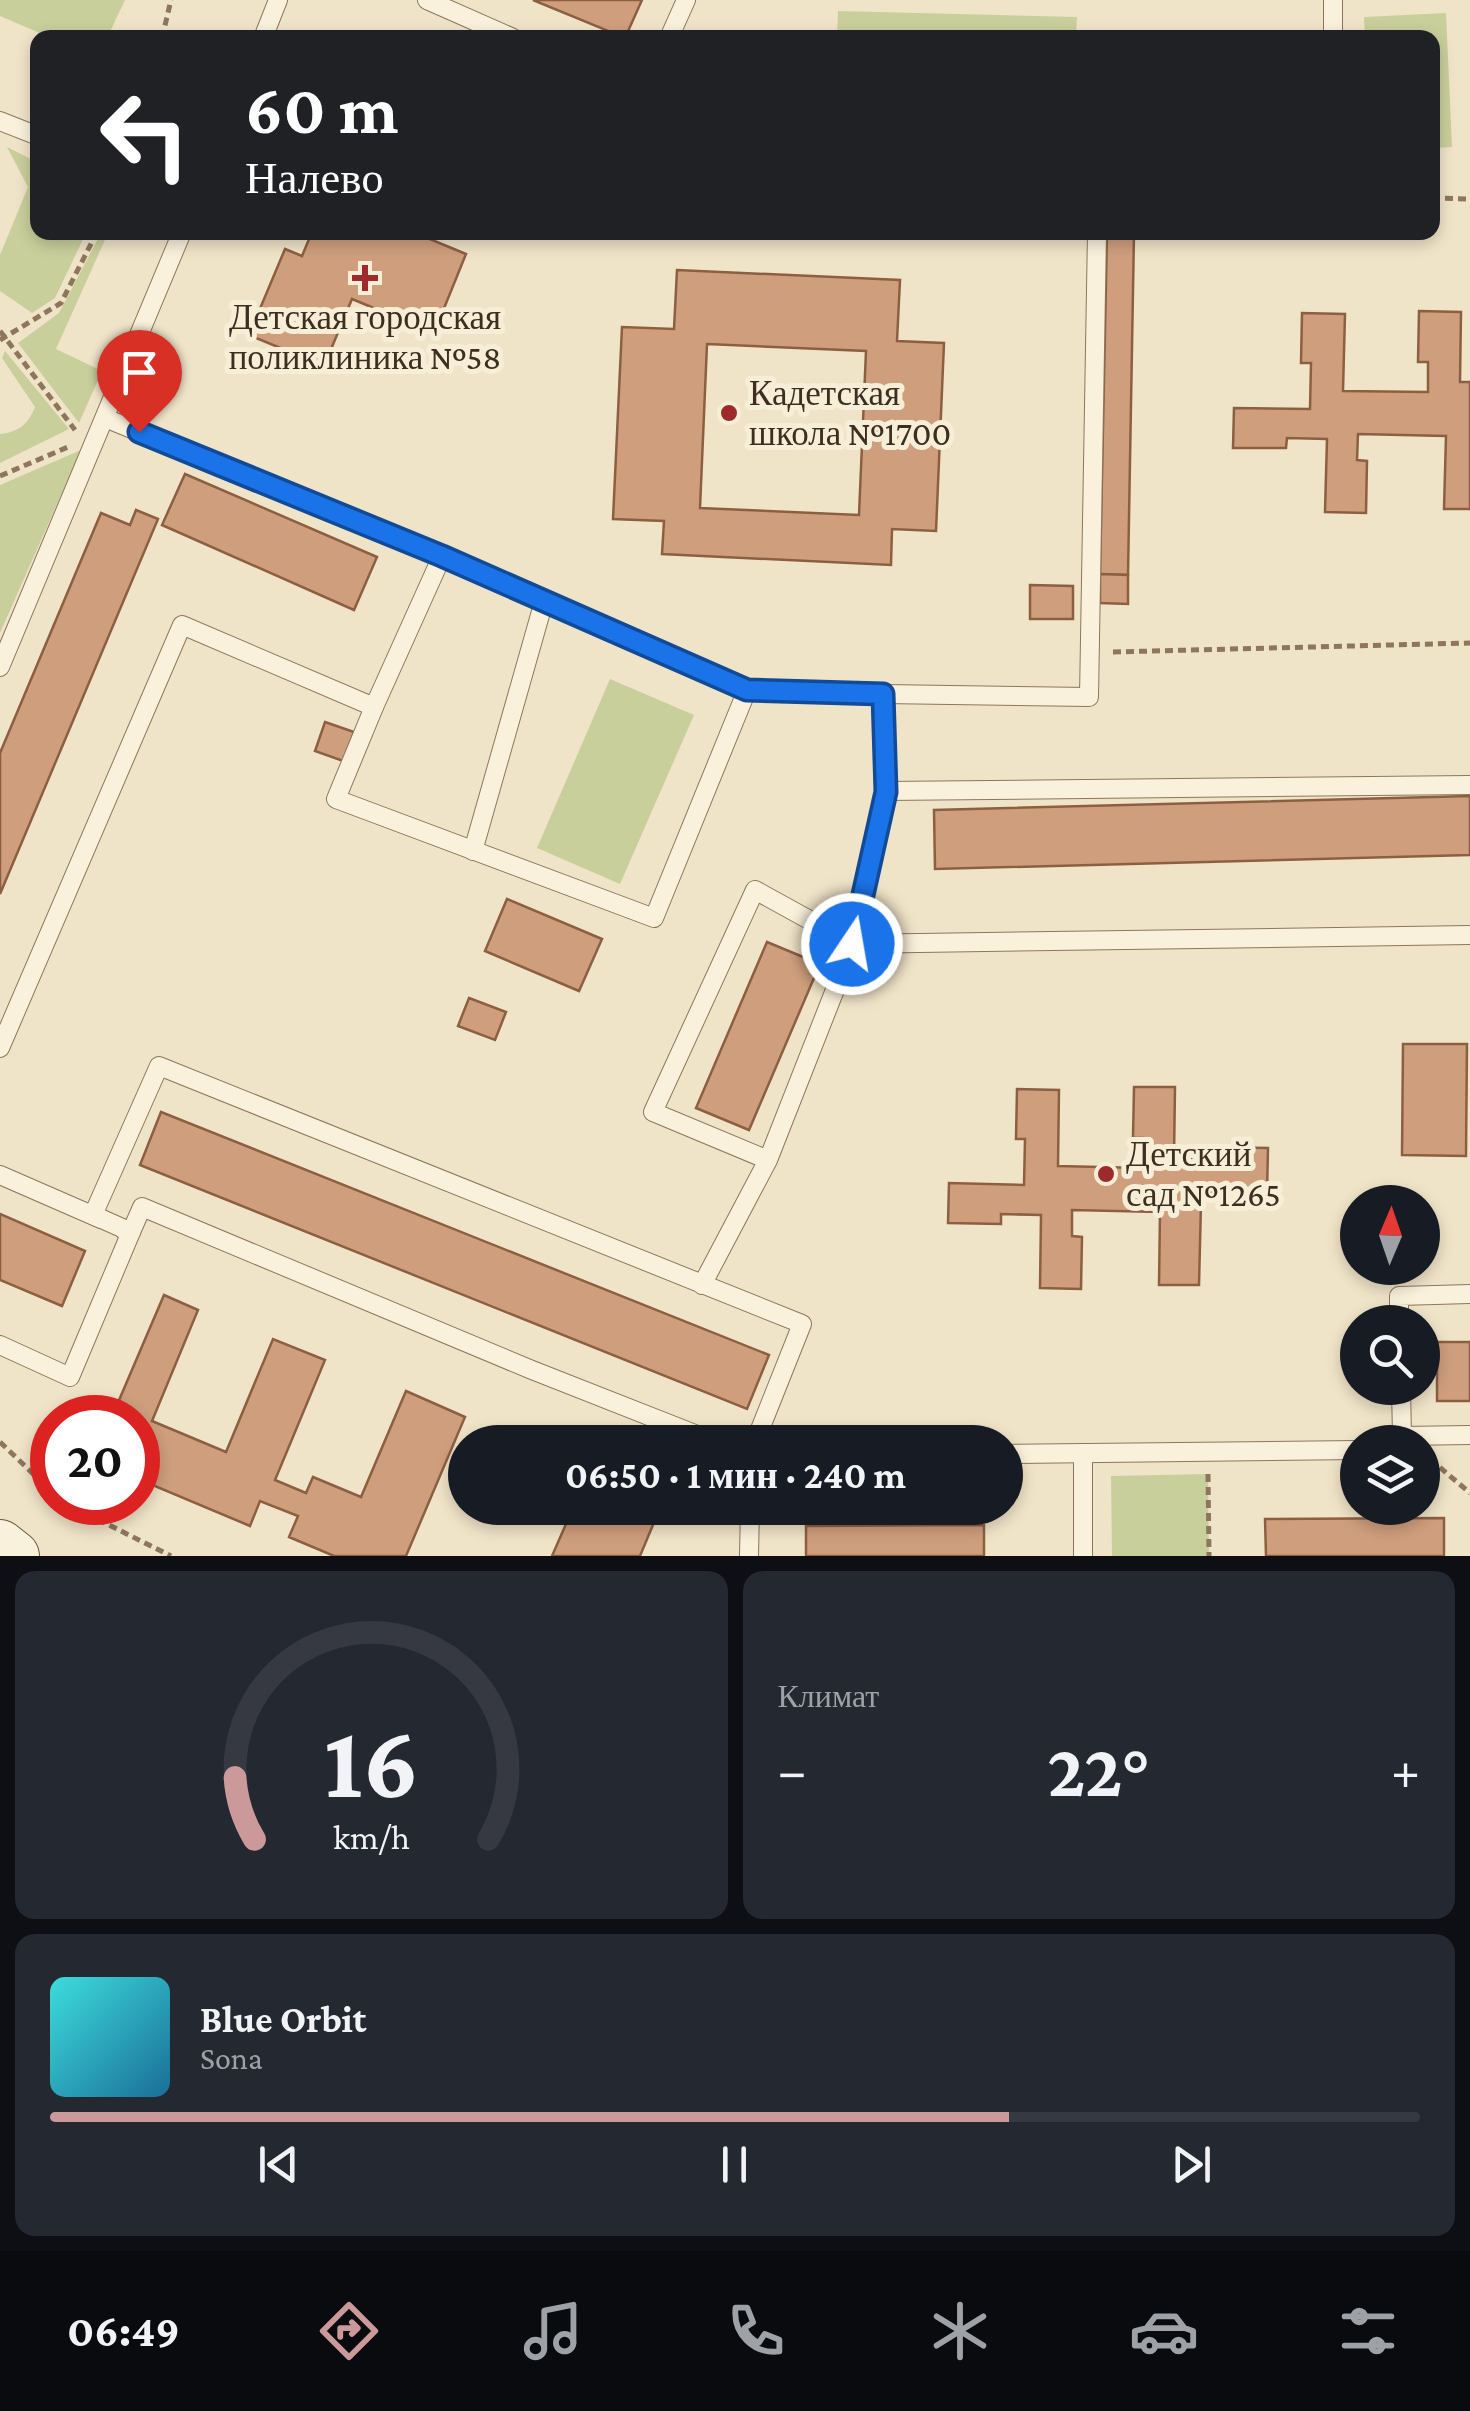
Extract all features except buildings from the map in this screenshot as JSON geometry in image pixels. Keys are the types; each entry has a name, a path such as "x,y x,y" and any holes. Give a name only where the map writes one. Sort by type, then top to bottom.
{"main road":[{"path":"0,1544 14,1556"}],"lane":[{"path":"265,30 278,0"},
{"path":"427,0 496,30"},
{"path":"673,30 686,0"},
{"path":"1332,0 1333,30"},
{"path":"0,121 30,133"},
{"path":"0,667 179,240"},
{"path":"105,418 442,556 747,690 1089,698 1097,240"},
{"path":"442,556 336,798 654,918 747,690"},
{"path":"473,851 544,601"},
{"path":"0,1048 182,625 374,707"},
{"path":"702,1285 768,1160 852,944 886,792 883,694"},
{"path":"886,792 1470,785"},
{"path":"768,1160 653,1112 755,890 852,944 1470,935"},
{"path":"131,1232 93,1215 159,1066 802,1324 762,1425"},
{"path":"0,1175 131,1232"},
{"path":"0,1345 70,1377 142,1207 672,1425"},
{"path":"1398,1305 1398,1296 1470,1294"},
{"path":"1440,1435 1470,1435"},
{"path":"1023,1454 1340,1450"},
{"path":"1082,1453 1083,1556"},
{"path":"749,1556 750,1525"}],"path":[{"path":"164,30 171,0"},
{"path":"1440,198 1470,199"},
{"path":"2,339 61,303 93,240"},
{"path":"0,330 2,339 83,441 0,476"},
{"path":"1090,653 1470,643"},
{"path":"0,1442 30,1471"},
{"path":"1208,1452 1209,1556"},
{"path":"1440,1468 1470,1492"},
{"path":"109,1525 171,1556"}],"green space":[{"path":"0,0 125,0 111,30 33,30 0,16"},
{"path":"838,11 1077,17 1076,30 837,30"},
{"path":"1446,13 1452,147 1440,148 1440,30 1365,30 1364,17"},
{"path":"7,147 30,158 30,240 83,240 55,298 32,313 0,291 0,255 28,187"},
{"path":"97,240 105,240 56,349 102,371 79,423 18,343 59,313"},
{"path":"5,351 69,429 0,463 0,434 22,426 35,407 2,358"},
{"path":"81,450 0,633 0,485"},
{"path":"610,679 694,715 620,884 537,848"},
{"path":"1208,1474 1209,1556 1112,1556 1111,1476"}],"place":[{"name":"Детская городская поликлиника №58","path":"365,278"},
{"name":"Кадетская школа №1700","path":"729,413"},
{"name":"Детский сад №1265","path":"1106,1174"}],"route":[{"path":"139,432 442,556 747,690 883,694 886,792 852,944"}]}
